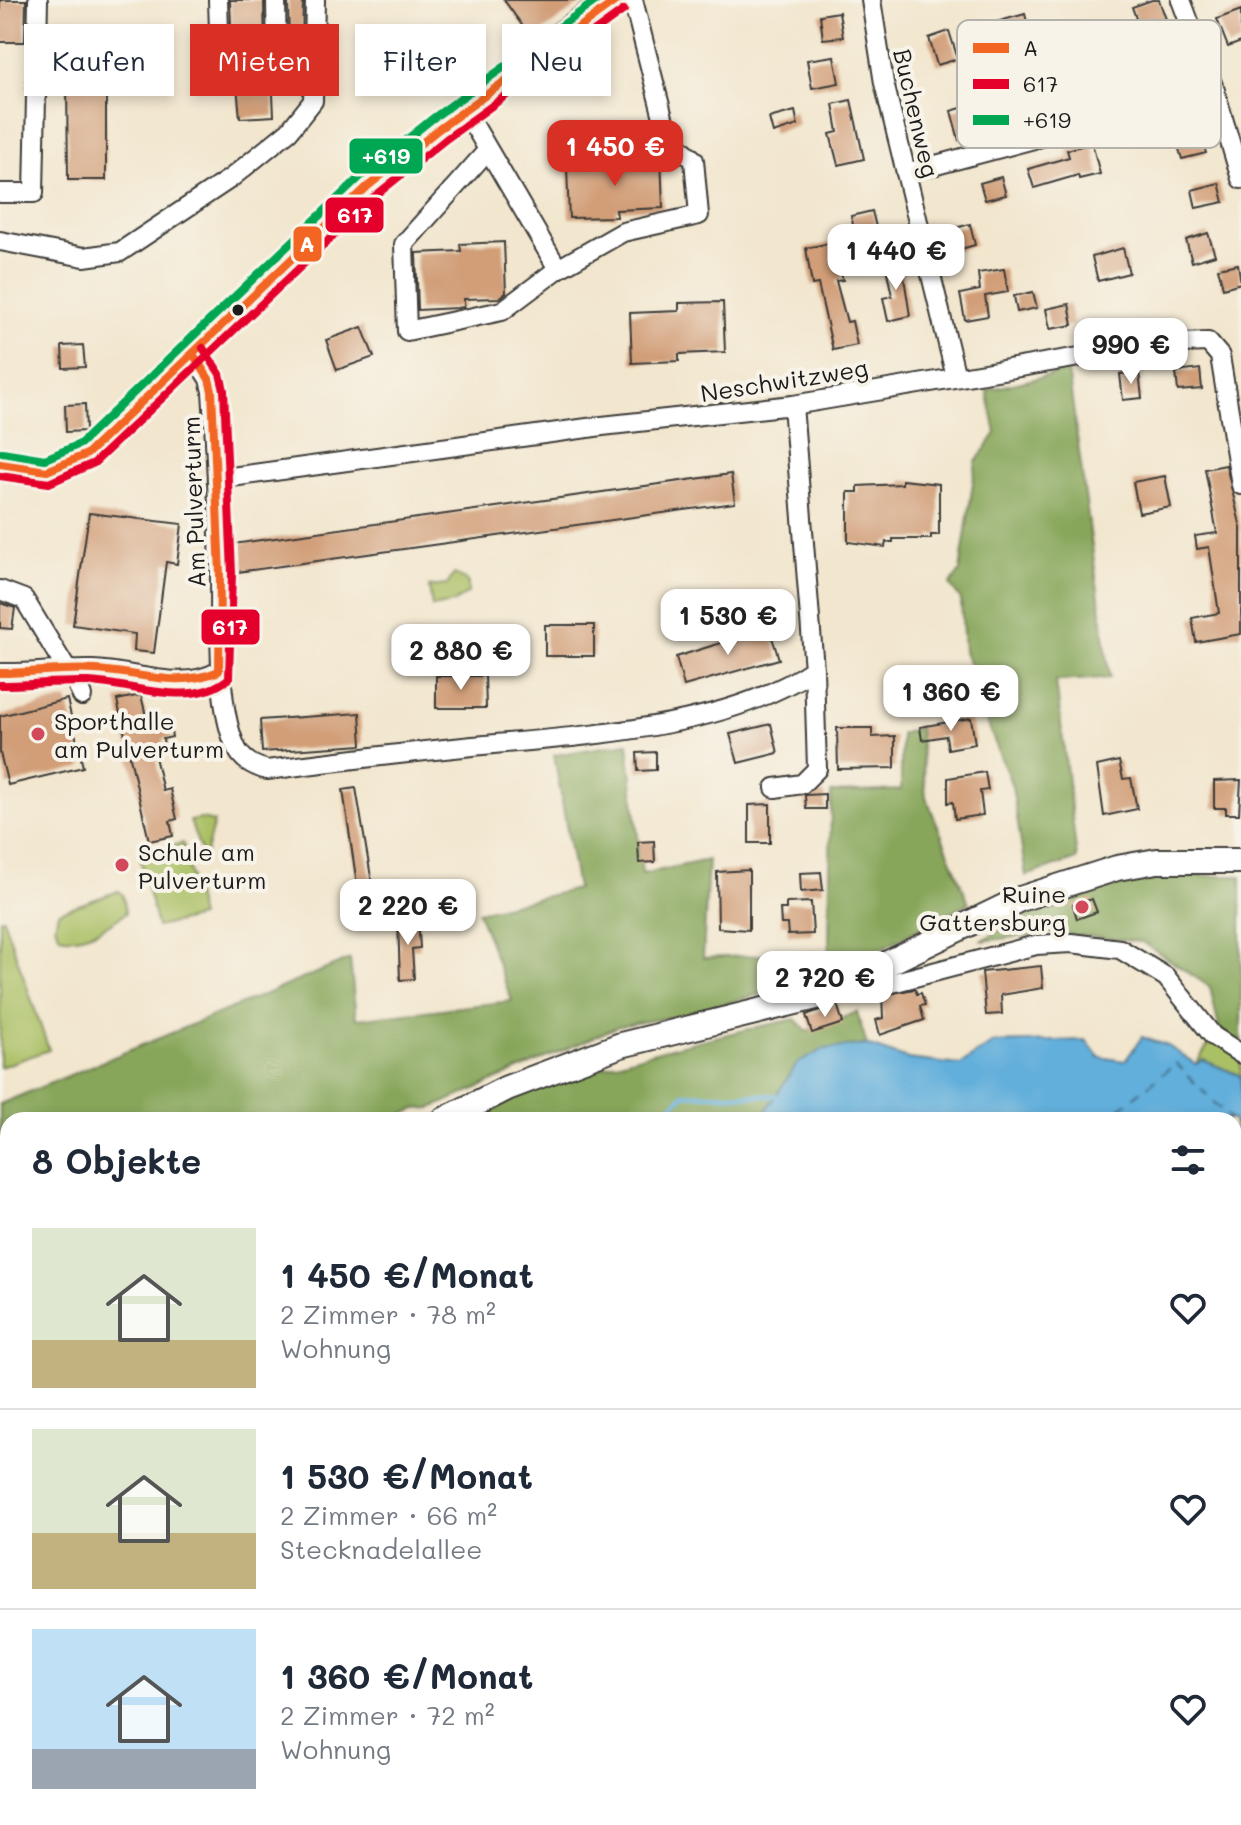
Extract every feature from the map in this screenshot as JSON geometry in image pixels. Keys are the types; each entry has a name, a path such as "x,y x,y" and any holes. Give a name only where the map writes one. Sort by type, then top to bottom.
{"main road":[{"path":"458,1112 507,1088 621,1045 820,996 1020,899 1117,868 1157,861 1241,861"}],"street":[{"path":"0,193 34,193 38,0"},
{"path":"218,0 219,24"},
{"path":"276,0 276,24"},
{"path":"315,0 315,24"},
{"path":"0,464 47,471 87,454 367,187 465,110 617,0"},
{"path":"487,151 404,244 407,331 502,311 558,269 623,232 699,215 694,160 668,137 633,0"},
{"name":"Buchenweg","path":"871,0 884,83 956,377"},
{"path":"1181,0 1188,20"},
{"path":"0,241 84,257 120,252 231,178 289,131 313,101 313,96"},
{"path":"465,110 558,269"},
{"path":"1221,111 1241,179"},
{"path":"906,173 1000,148"},
{"name":"Neschwitzweg","path":"217,479 602,426 793,405 1157,344 1208,342 1220,356 1241,485"},
{"name":"Am Pulverturm","path":"193,354 209,379 212,391 222,656 219,671 236,747 254,767 267,770 658,726 760,696 797,681 814,669"},
{"path":"775,788 802,784 817,769 814,669 793,405"},
{"path":"0,590 24,599 82,696"},
{"path":"0,673 69,670 121,672 177,688 219,671"},
{"path":"859,979 888,984 1036,945 1071,943 1120,949 1166,977 1213,1036 1241,1054"}],"green space":[{"path":"1068,371 1110,678 1056,681 1077,859 1026,876 1012,786 984,715 982,690 964,652 961,600 950,585 960,571 976,462 996,433 987,390"},
{"path":"454,574 468,582 468,593 453,603 432,607 429,587 447,585"},
{"path":"919,727 926,797 969,903 826,977 677,1016 619,1026 432,1108 408,1112 0,1112 0,1104 350,959 356,1019 512,1001 478,912 577,889 554,755 628,743 642,874 708,860 703,958 829,952 831,793 901,790 901,734"},
{"path":"201,819 214,822 204,860 190,821"},
{"path":"183,843 200,917 157,927 139,854"},
{"path":"1165,876 1241,876 1241,1044 1219,1028 1210,987 1142,942 1057,933 980,941 1042,909 1108,886"},
{"path":"119,891 123,895 126,913 87,935 60,936 55,926 58,912"},
{"path":"3,918 49,1050 0,1067 0,919"},
{"path":"857,1012 867,1045 825,1052 801,1064 765,1112 485,1112 587,1072 711,1038 795,1019 807,1031"},
{"path":"1219,1028 1241,1044 1241,1076 1203,1060 1196,1064"}],"water":[{"path":"1142,1037 1168,1046 1196,1064 1203,1060 1241,1076 1241,1112 765,1112 797,1064 824,1049 867,1045 908,1059 960,1065 993,1043 1086,1040 1099,1057 1125,1061"}],"building":[{"path":"0,0 26,0 24,42 0,42"},
{"path":"230,0 264,0 264,24 231,24"},
{"path":"288,0 303,0 302,24 288,24"},
{"path":"504,0 586,0 553,24 521,24"},
{"path":"1159,0 1166,20 1137,20 1132,7"},
{"path":"1241,10 1241,42 1228,47 1221,20 1217,19"},
{"path":"839,12 843,37 823,39 820,15"},
{"path":"1025,14 1026,20 1003,20"},
{"path":"949,31 957,59 937,65 929,38"},
{"path":"834,56 839,83 812,88 807,60"},
{"path":"67,96 106,96 106,180 68,180"},
{"path":"238,96 273,96 274,116 240,118"},
{"path":"851,100 864,159 838,165 830,134 838,132 833,104"},
{"path":"957,109 957,133 951,111"},
{"path":"795,111 798,125 773,133 769,118"},
{"path":"1093,148 1100,174 1079,179 1078,175 1034,188 1028,169 1069,157 1067,150"},
{"path":"1179,148 1205,148 1206,153 1182,159"},
{"path":"661,157 663,208 616,210 617,217 569,218 567,168 617,166 616,159"},
{"path":"1001,177 1006,195 985,200 980,183"},
{"path":"1219,183 1224,202 1196,208 1192,190"},
{"path":"872,211 877,231 856,237 851,216"},
{"path":"970,224 975,245 947,253 941,232"},
{"path":"1208,233 1215,255 1192,262 1186,240"},
{"path":"504,242 506,293 499,298 464,299 464,307 418,310 416,253 461,251 460,244"},
{"path":"831,243 843,280 836,281 847,322 852,321 857,345 833,350 818,284 812,285 806,248"},
{"path":"1123,248 1129,273 1098,281 1092,257"},
{"path":"901,258 910,316 888,321 883,298 892,296 885,262"},
{"path":"1238,264 1241,283 1223,288 1218,268"},
{"path":"1004,269 1008,292 985,296 988,316 965,320 960,294 980,290 978,273"},
{"path":"1033,292 1037,308 1017,312 1014,296"},
{"path":"723,302 725,352 679,354 679,361 632,363 630,313 679,311 679,303"},
{"path":"1069,304 1073,325 1050,329 1046,309"},
{"path":"362,327 374,357 337,370 326,340"},
{"path":"83,345 85,367 63,368 62,346"},
{"path":"1200,369 1202,389 1178,391 1176,372"},
{"path":"1139,372 1142,398 1123,400 1120,374"},
{"path":"85,404 86,431 66,432 65,405"},
{"path":"1226,465 1241,528 1241,634 1196,642 1192,618 1219,613 1209,547 1197,549 1195,536 1217,533 1205,469"},
{"path":"731,474 735,503 237,572 233,544"},
{"path":"1165,476 1171,507 1139,513 1133,482"},
{"path":"902,480 939,484 939,535 931,535 931,539 893,539 893,542 886,542 885,547 848,542 848,492 858,492 858,486 902,484"},
{"path":"89,513 182,524 177,564 166,562 154,653 134,651 135,634 73,625"},
{"path":"0,603 15,608 12,629 0,628"},
{"path":"545,625 594,625 594,656 545,656"},
{"path":"769,628 779,659 684,686 676,657"},
{"path":"436,676 485,676 486,708 436,708"},
{"path":"141,695 146,716 157,714 159,721 169,719 172,737 163,739 164,746 153,748 163,791 170,789 177,819 170,821 173,836 149,841 117,700"},
{"name":"Sporthalle am Pulverturm","path":"67,699 83,767 8,785 0,753 0,716"},
{"path":"360,713 362,745 262,752 260,720"},
{"path":"971,718 975,744 948,749 946,736 922,740 920,727"},
{"path":"771,724 778,753 738,763 730,734"},
{"path":"837,728 872,728 872,737 895,736 895,768 838,769"},
{"path":"656,752 656,770 638,771 637,753"},
{"path":"1119,761 1123,779 1131,778 1137,809 1104,816 1097,766"},
{"path":"985,772 988,790 980,791 983,815 955,819 953,802 948,803 948,778"},
{"path":"1241,780 1239,814 1226,814 1226,808 1214,808 1214,781"},
{"path":"356,788 374,895 359,898 343,790"},
{"path":"825,794 825,809 806,809 805,795"},
{"path":"770,804 770,843 749,843 749,805"},
{"path":"654,841 655,862 639,863 638,842"},
{"path":"749,870 749,930 718,928 717,872"},
{"path":"821,872 823,890 801,892 800,873"},
{"name":"Ruine Gattersburg","path":"1092,899 1097,912 1077,919 1073,905"},
{"path":"811,902 813,934 788,935 787,924 781,924 780,909 786,909 786,903"},
{"path":"418,919 420,948 412,949 414,979 400,980 398,920"},
{"path":"1041,966 1043,988 1001,995 1002,1014 986,1015 982,972"},
{"path":"915,989 917,994 921,993 925,1005 920,1006 924,1020 880,1035 876,1020 883,1018 882,995"},
{"path":"837,1004 843,1023 812,1033 806,1015"}],"waterway":[{"path":"665,1112 685,1094 781,1096"}],"ferry route":[{"path":"1116,1112 1176,1063 1223,1112"}],"transit line":[{"name":"+619","path":"2,452 45,459 80,444 359,178 432,119 597,0"},
{"name":"A","path":"0,464 47,471 87,454 367,187 439,129 617,0"},
{"name":"617","path":"0,476 49,483 94,463 375,196 446,139 624,10"},
{"name":"617","path":"0,685 88,682 179,694 214,687 229,678 232,573 224,390 220,374 203,348"},
{"name":"A","path":"0,673 83,670 188,679 219,671 220,574 212,391 209,379 193,354"}],"place":[{"name":"Sporthalle am Pulverturm","path":"38,734"},
{"name":"Schule am Pulverturm","path":"122,865"},
{"name":"Ruine Gattersburg","path":"1082,907"}]}
